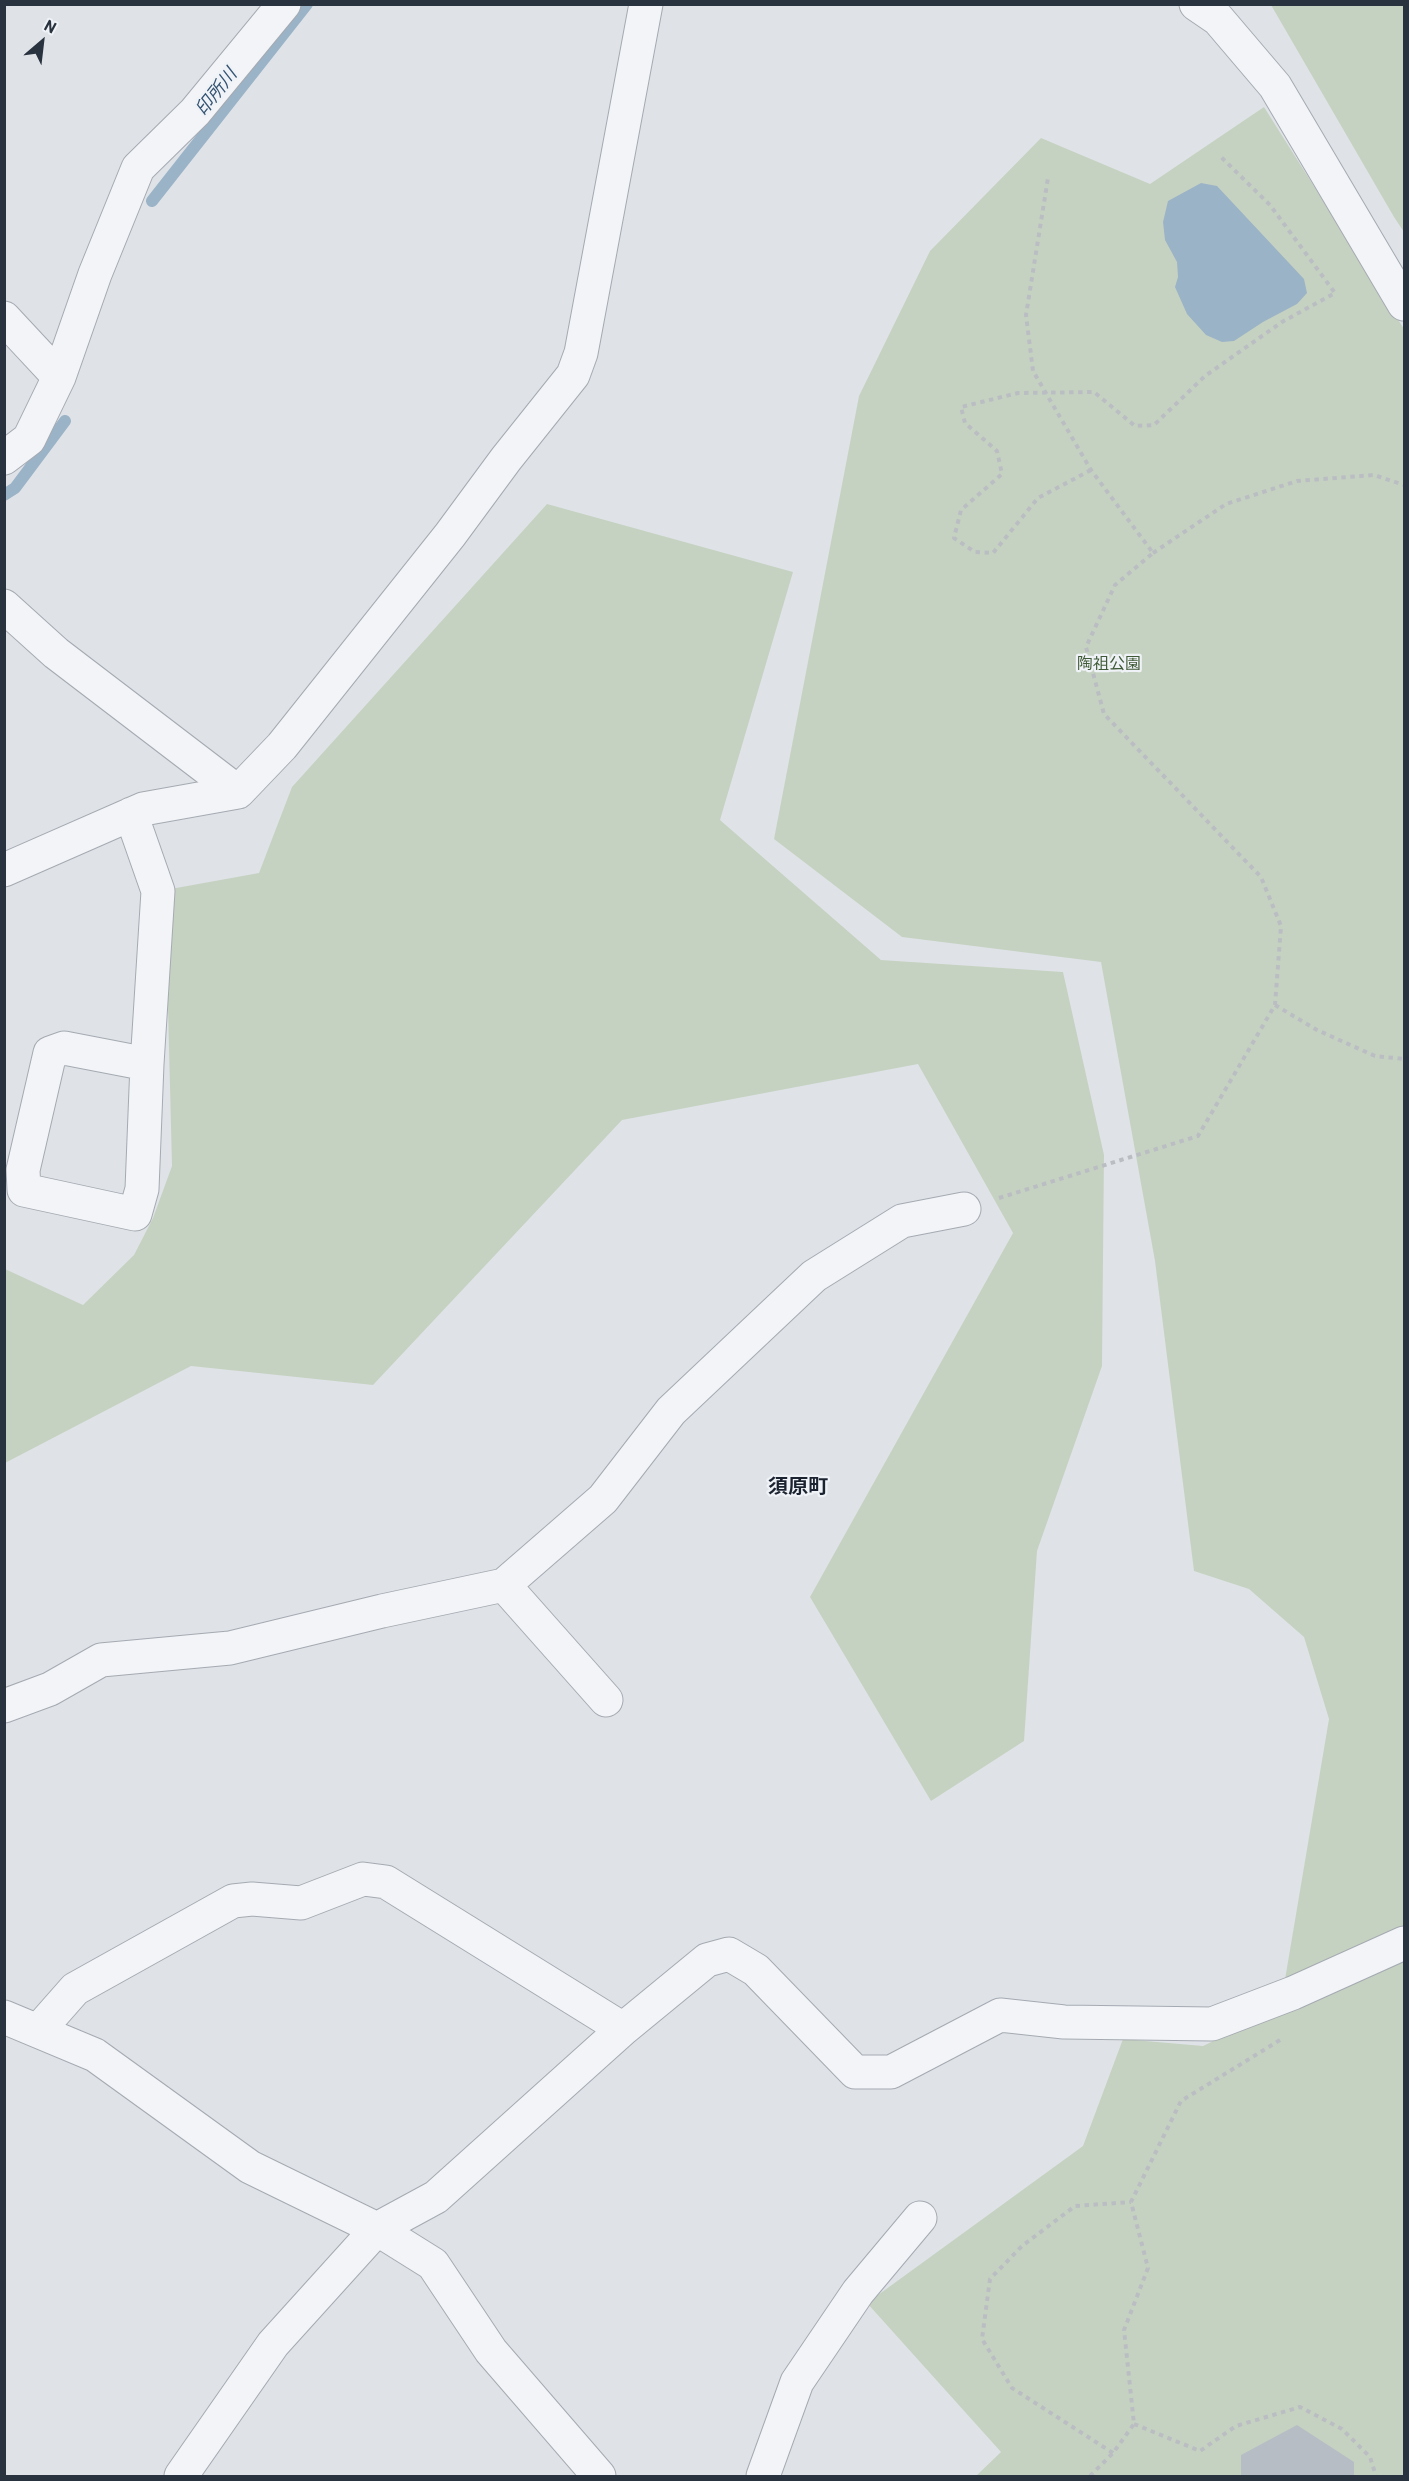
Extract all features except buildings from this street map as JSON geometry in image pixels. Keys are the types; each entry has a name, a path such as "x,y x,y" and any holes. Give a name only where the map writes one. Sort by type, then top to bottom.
{"street":[{"path":"4,458 29,439 60,377 95,274 138,168 195,112 284,4"},
{"path":"4,870 143,809 238,792 282,746 450,535 506,459 573,375 581,353 646,4"},
{"path":"1196,4 1218,19 1275,86 1404,304"},
{"path":"4,318 60,377"},
{"path":"4,606 56,653 238,792"},
{"path":"131,814 158,891 142,1189 135,1214 24,1190 23,1170 50,1053 64,1048 147,1064"},
{"path":"4,1706 50,1689 101,1660 230,1648 382,1611 504,1586 603,1499 671,1411 814,1276 902,1221 964,1209"},
{"path":"504,1586 606,1700"},
{"path":"38,2031 75,1989 233,1901 252,1899 301,1904 363,1879 386,1882 623,2029"},
{"path":"181,2476 273,2344 377,2229 436,2197 623,2029 707,1960 729,1953 756,1970 855,2072 891,2072 1000,2015 1064,2022 1212,2024 1293,1993 1404,1943"},
{"path":"4,2017 96,2055 250,2167 377,2229 434,2264 491,2351 599,2476"},
{"path":"763,2476 797,2382 858,2292 920,2218"}],"path":[{"path":"1091,470 1038,498 993,553 975,552 954,538 961,510 1002,474 997,451 965,423 961,407 1018,393 1094,392 1135,426 1154,425 1205,376 1282,322 1335,293 1270,205 1220,156"},
{"path":"1048,178 1026,315 1033,371 1091,470 1153,553"},
{"path":"964,1209 1198,1136 1275,1005 1281,926 1261,877 1104,714 1086,647 1114,585 1153,553 1226,504 1298,481 1374,475 1404,485"},
{"path":"1275,1005 1317,1030 1375,1056 1404,1059"},
{"path":"1090,2476 1113,2453 1134,2424 1124,2330 1148,2268 1131,2202 1181,2101 1282,2039"},
{"path":"1113,2453 1012,2388 982,2339 990,2279 1022,2246 1075,2206 1131,2202"},
{"path":"1134,2424 1200,2451 1236,2426 1300,2408 1342,2429 1370,2457 1376,2476"}],"green space":[{"path":"1271,5 1404,5 1404,232 1394,217"},
{"name":"陶祖公園","path":"1264,107 1404,329 1404,2476 976,2476 1001,2452 867,2303 1083,2146 1123,2039 1203,2046 1280,2009 1329,1719 1304,1637 1249,1589 1194,1571 1155,1261 1101,962 902,937 774,839 859,396 930,251 1041,138 1150,184"},
{"path":"547,504 793,572 720,820 881,960 1063,972 1104,1155 1102,1366 1037,1551 1024,1741 931,1801 810,1597 1013,1233 918,1064 622,1120 373,1385 191,1366 5,1463 5,1269 83,1305 134,1255 153,1218 172,1166 165,890 259,873 292,787"}],"water":[{"path":"1201,183 1217,186 1304,279 1307,293 1297,304 1234,341 1222,342 1206,335 1187,314 1175,287 1178,277 1177,262 1165,240 1163,222 1168,201"}],"waterway":[{"name":"印所川","path":"152,201 307,4"},
{"name":"印所川","path":"4,495 15,488 65,421"}],"district":[{"name":"須原町","path":"798,1486"}]}
